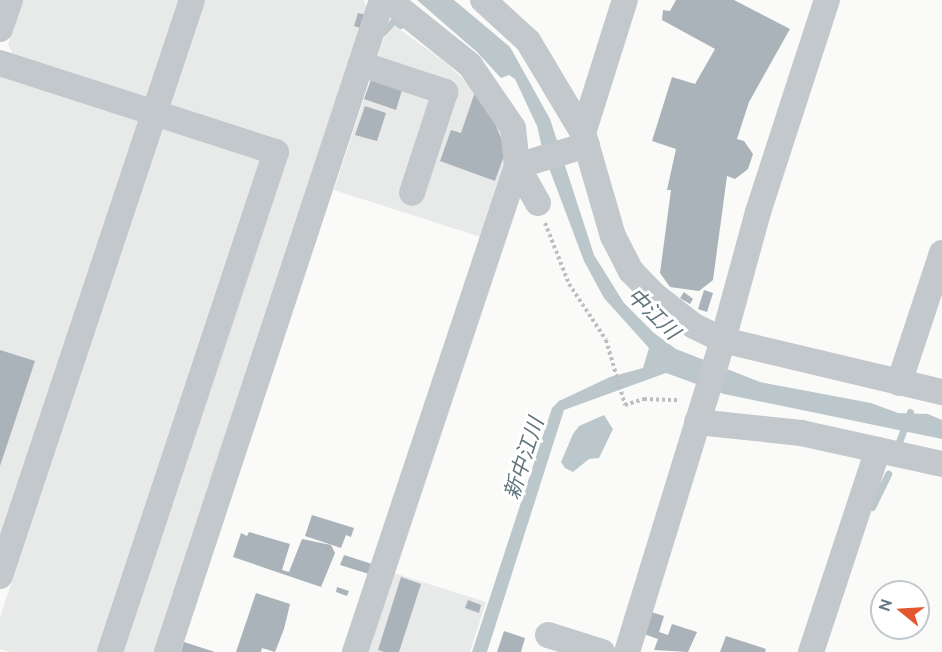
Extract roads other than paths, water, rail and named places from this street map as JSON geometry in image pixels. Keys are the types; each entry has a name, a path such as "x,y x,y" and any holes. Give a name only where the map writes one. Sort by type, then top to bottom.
{"street":[{"path":"0,29 10,0"},
{"path":"0,576 192,0"},
{"path":"167,652 382,0"},
{"path":"389,0 470,65 513,128 522,165 538,203"},
{"path":"483,0 528,41 583,142 613,236 631,271 653,294 720,350 899,382 942,392"},
{"path":"583,142 624,0"},
{"path":"627,652 720,350 758,212 827,0"},
{"path":"0,63 276,152 110,652"},
{"path":"361,64 445,92 412,193"},
{"path":"522,165 583,142"},
{"path":"355,652 522,165"},
{"path":"899,382 942,253"},
{"path":"700,412 942,464"},
{"path":"811,652 878,450"},
{"path":"548,634 602,652"}],"waterway":[{"path":"383,32 394,20 400,25"},
{"path":"899,442 910,412"},
{"path":"872,507 888,474"}],"water label":[{"name":"中江川","path":"654,313"},
{"name":"新中江川","path":"523,458"}]}
